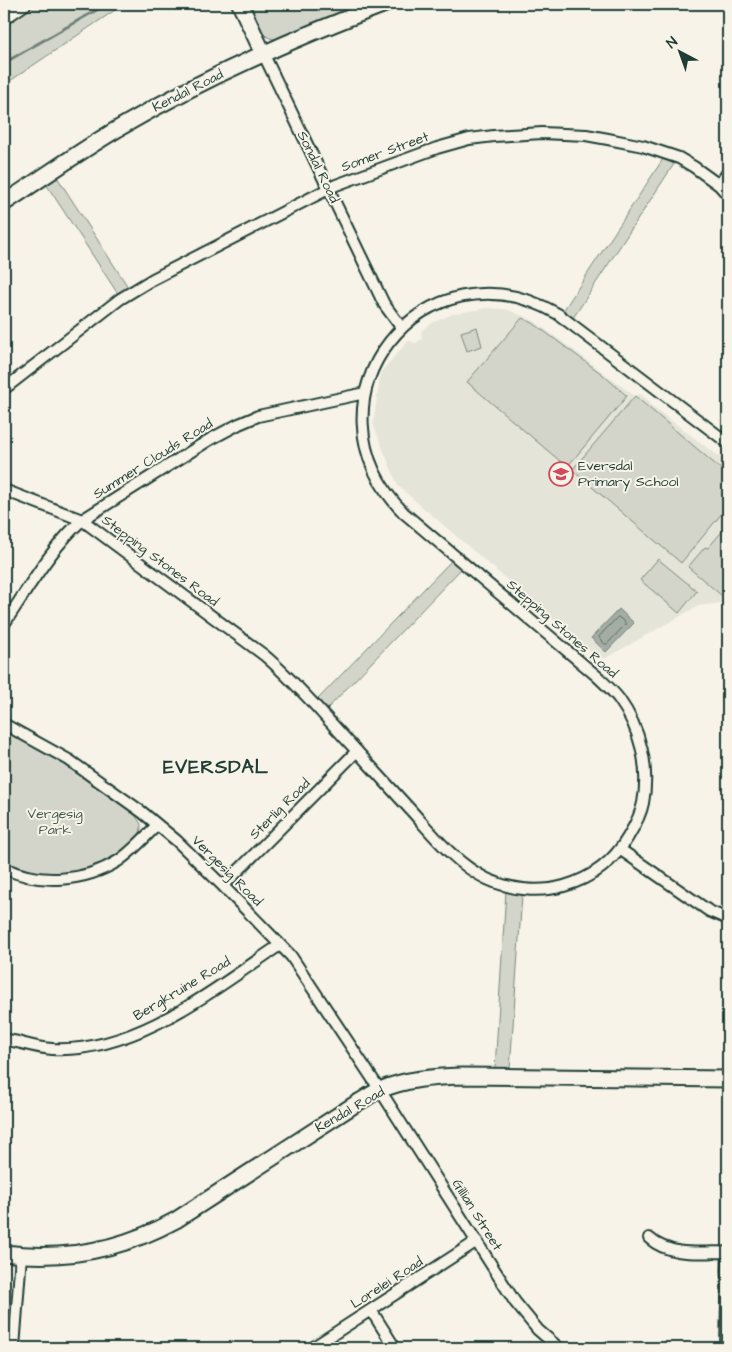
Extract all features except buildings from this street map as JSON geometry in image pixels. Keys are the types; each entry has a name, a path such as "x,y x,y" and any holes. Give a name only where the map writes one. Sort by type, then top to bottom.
{"street":[{"path":"4,19 26,4"},
{"name":"Sondal Road","path":"240,4 384,304 401,328"},
{"name":"Kendal Road","path":"4,203 124,125 263,53 385,4"},
{"name":"Somer Street","path":"4,388 135,289 336,185 437,148 469,139 542,133 608,139 661,151 679,158 719,185 728,195"},
{"path":"719,185 728,172"},
{"name":"Stepping Stones Road","path":"4,490 82,520 277,666 453,855 485,878 514,888 536,890 575,883 593,874 621,850 635,826 643,804 646,782 641,746 629,715 619,699 598,677 404,514 392,501 369,462 364,443 363,413 365,393 374,368 385,347 401,328 427,310 450,299 462,296 495,293 514,296 535,302 563,318 728,443"},
{"name":"Summer Clouds Road","path":"4,624 60,545 82,520 223,431 258,416 365,393"},
{"name":"Vergesig Road","path":"4,724 69,760 142,812 223,886 300,968 380,1090"},
{"name":"Sterlig Road","path":"223,886 357,751"},
{"path":"4,868 25,876 42,879 82,876 117,861 133,849 157,825"},
{"path":"621,850 709,911 728,919"},
{"name":"Bergkruine Road","path":"4,1039 51,1049 90,1046 114,1041 154,1025 280,945"},
{"name":"Kendal Road","path":"4,1253 64,1255 88,1252 126,1242 160,1228 176,1220 357,1103 380,1090 421,1079 461,1076 728,1079"},
{"name":"Gillian Street","path":"380,1090 524,1315 559,1348"},
{"path":"649,1238 660,1247 674,1252 728,1252 726,1348"},
{"name":"Lorelei Road","path":"312,1348 477,1241"},
{"path":"14,1348 21,1255"},
{"path":"371,1310 396,1348"}],"shaded area":[{"name":"Eversdal Primary School","path":"486,308 506,309 534,321 635,396 640,394 650,402 649,404 728,463 728,602 698,606 606,658 598,658 398,486 373,424 381,372 408,341 416,343 422,339 421,331 434,322 453,314"}],"green space":[{"path":"34,4 124,4 4,85 4,26"},
{"path":"248,4 363,4 277,39 266,36 261,32"},
{"path":"663,159 674,164 573,318 563,311"},
{"path":"57,177 128,287 118,294 46,184"},
{"path":"522,318 533,323 602,374 627,396 567,467 467,382"},
{"path":"477,327 482,346 467,351 461,332"},
{"path":"635,396 728,475 728,506 681,563 572,470"},
{"path":"726,527 728,529 728,601 688,567"},
{"path":"658,559 697,591 679,613 640,580"},
{"path":"451,561 461,569 327,709 318,699"},
{"name":"Vergesig Park","path":"4,731 56,758 135,815 141,824 137,837 128,846 100,864 68,872 36,871 4,861"},
{"path":"506,890 522,895 510,1069 495,1069"}],"water":[{"path":"619,609 634,623 606,652 591,638"}],"waterway":[{"path":"4,63 107,4"}],"place":[{"name":"Eversdal Primary School","path":"561,474"}],"district":[{"name":"EVERSDAL","path":"216,767"}]}
